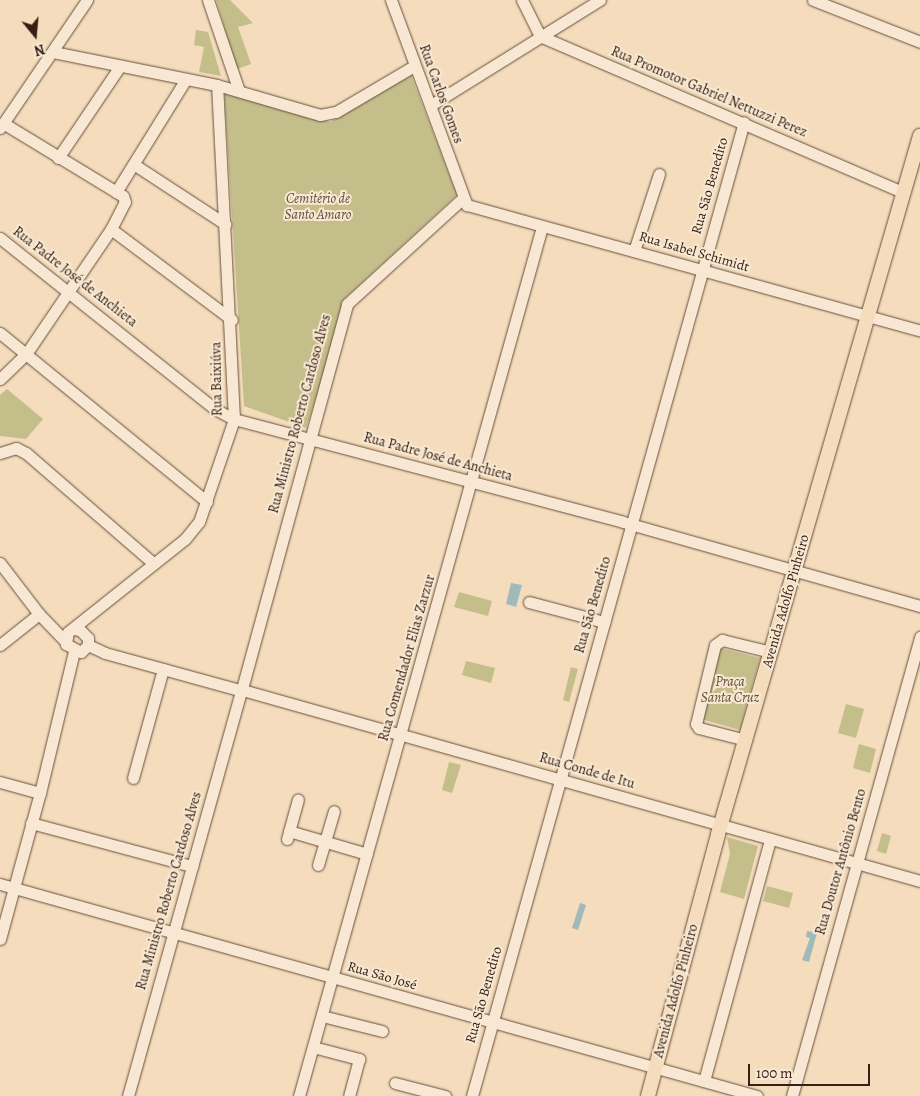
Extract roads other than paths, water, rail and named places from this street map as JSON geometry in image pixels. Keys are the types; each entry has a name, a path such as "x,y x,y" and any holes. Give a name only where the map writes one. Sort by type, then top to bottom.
{"main road":[{"name":"Avenida Adolfo Pinheiro","path":"648,1096 721,825 920,136"}],"street":[{"path":"0,379 26,354 111,229 125,202 116,192 2,126 87,0"},
{"path":"208,0 239,91"},
{"name":"Rua Carlos Gomes","path":"391,0 463,198"},
{"path":"522,0 540,36"},
{"path":"430,105 600,0"},
{"path":"813,0 920,42"},
{"name":"Rua Promotor Gabriel Nettuzzi Perez","path":"540,36 744,122 904,193"},
{"path":"53,52 217,85 328,115 414,66"},
{"path":"58,158 120,66"},
{"path":"116,192 135,165 186,79"},
{"name":"Rua Baixiúva","path":"72,630 90,618 185,539 199,522 234,419 232,320 217,85"},
{"name":"Rua São Benedito","path":"472,1096 632,525 701,270 744,122"},
{"path":"135,165 225,224"},
{"path":"634,251 659,174"},
{"name":"Rua Isabel Schimidt","path":"463,198 473,208 634,251 867,318 920,331"},
{"name":"Rua Ministro Roberto Cardoso Alves","path":"128,1096 172,932 241,690 308,438 347,304 463,198"},
{"name":"Rua Comendador Elias Zarzur","path":"299,1096 542,227"},
{"path":"111,229 232,320"},
{"name":"Rua Padre José de Anchieta","path":"0,238 70,290 215,409 234,419 632,525 920,606"},
{"path":"0,333 207,502"},
{"path":"0,453 16,448 26,453 154,564"},
{"path":"1,566 39,614 54,626 74,651 80,652 87,640 90,618"},
{"path":"529,602 604,622"},
{"path":"0,645 39,614"},
{"path":"54,626 72,630 65,641"},
{"name":"Rua Conde de Itu","path":"72,630 87,640 163,669 401,734 920,881"},
{"name":"Rua Doutor Antônio Bento","path":"792,1096 920,637"},
{"path":"746,740 699,728 696,724 715,646 722,640 771,652"},
{"path":"0,939 40,793 74,651"},
{"path":"133,778 163,669"},
{"path":"0,782 40,793"},
{"path":"298,799 288,835 325,842 367,854"},
{"path":"318,865 334,811"},
{"path":"32,823 192,866"},
{"path":"704,1081 770,839"},
{"name":"Rua São José","path":"0,884 757,1096"},
{"path":"322,1016 382,1031"},
{"path":"313,1047 359,1059 349,1096"},
{"path":"395,1083 445,1096"}],"water":[{"path":"511,583 522,585 516,607 506,604"},
{"path":"580,903 586,905 578,930 572,928"},
{"path":"807,931 817,933 809,962 802,960 810,938 806,937"}],"park label":[{"name":"Cemitério de Santo Amaro","path":"318,207"},
{"name":"Praça Santa Cruz","path":"730,690"}]}
